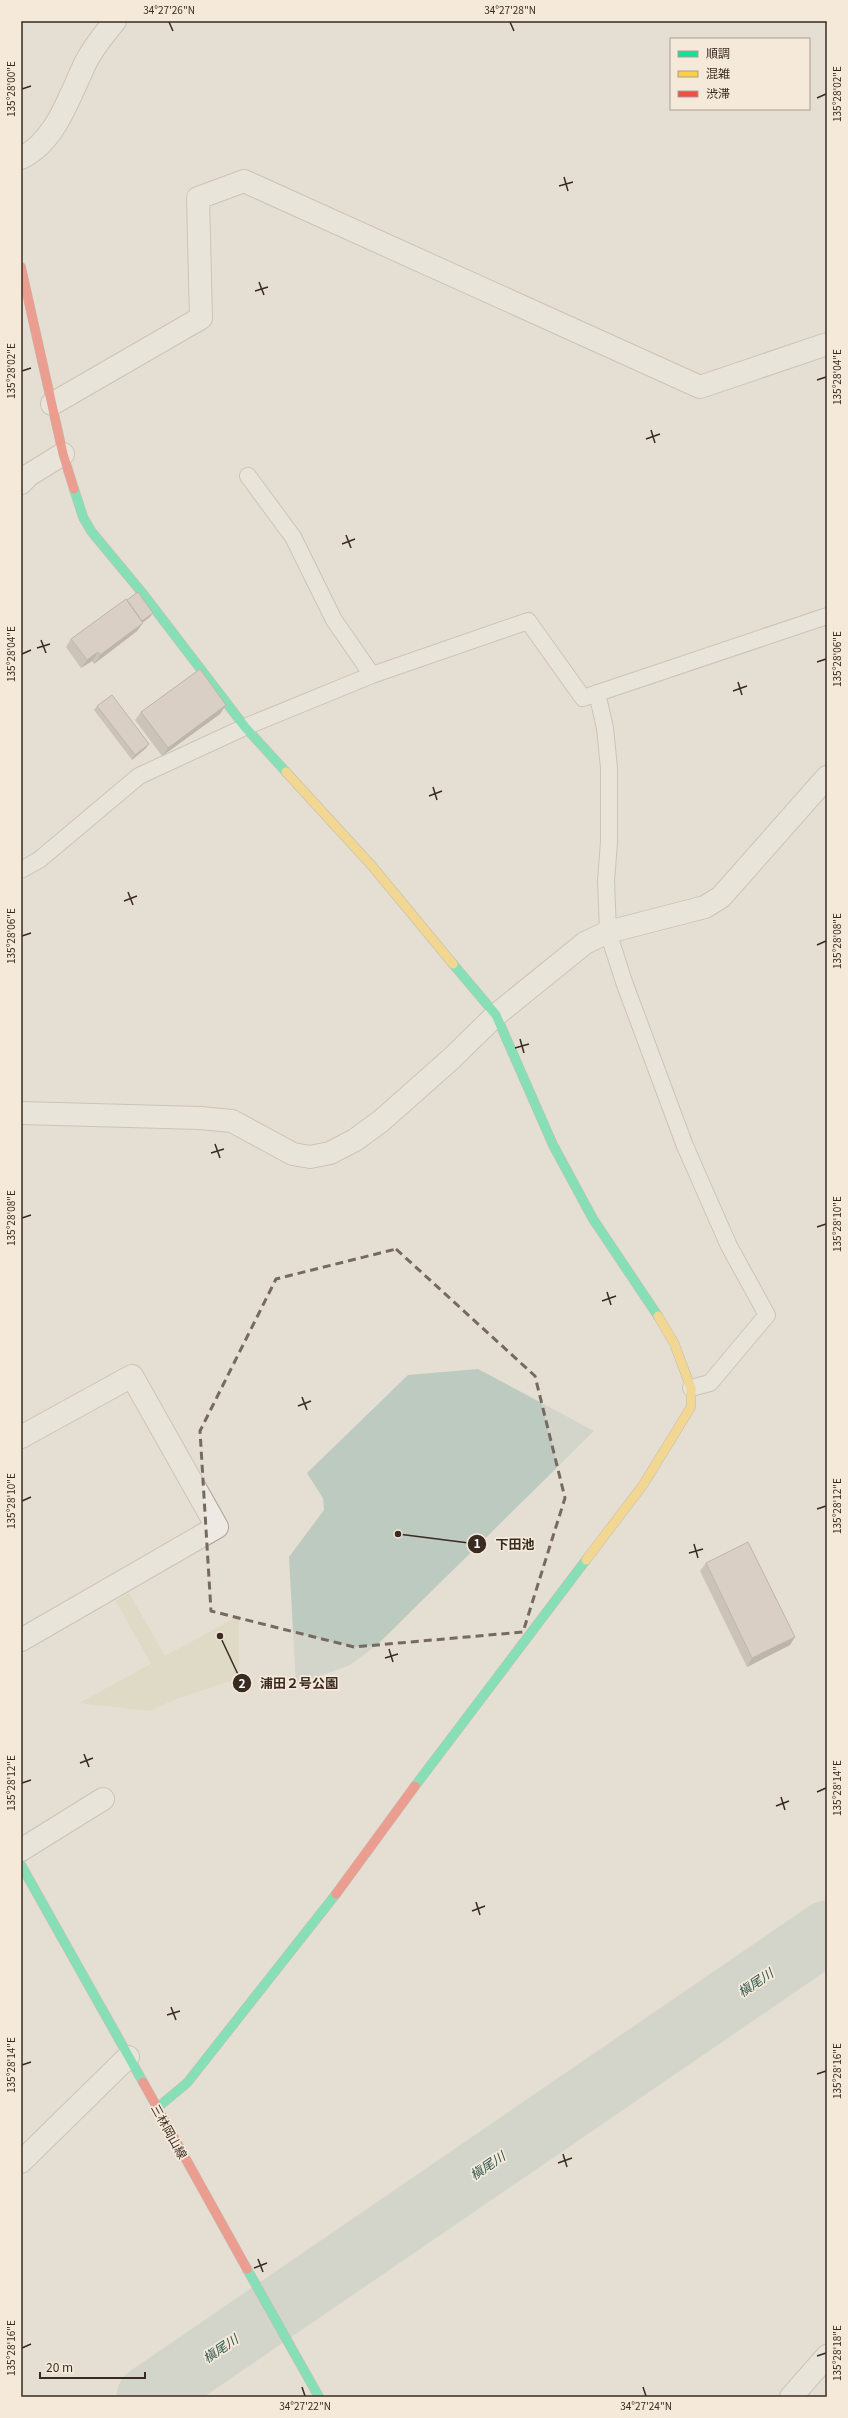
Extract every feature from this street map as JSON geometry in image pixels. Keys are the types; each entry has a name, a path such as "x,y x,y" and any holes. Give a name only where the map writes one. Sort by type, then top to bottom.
{"street":[{"path":"21,158 43,140 61,116 98,40 115,21"},
{"path":"52,404 201,318 198,198 244,180 700,387 827,344"},
{"path":"21,267 63,454 83,517 91,531 144,595 245,727 372,866 496,1015 553,1145 593,1219 652,1305 674,1343 691,1388 691,1407 676,1434 643,1485 515,1652 340,1888 187,2083 157,2108"},
{"path":"21,482 29,475 63,454"},
{"path":"21,1114 200,1118 232,1121 293,1154 310,1157 330,1152 355,1140 381,1121 451,1059 496,1015 585,943 608,932 705,907 721,897 827,777"},
{"path":"21,1437 132,1376 216,1527 21,1640"},
{"path":"21,1850 103,1799"},
{"name":"三林岡山線","path":"21,1865 319,2397"},
{"path":"21,2162 128,2057"},
{"path":"791,2397 827,2356"}],"lane":[{"path":"248,476 293,537 334,620 372,674"},
{"path":"21,870 39,860 139,776 245,727 372,674 528,621 583,698 827,616"},
{"path":"598,693 605,728 609,768 609,842 606,880 608,932 624,982 684,1146 729,1246 767,1315 710,1383 691,1388"}],"highlighted area":[{"path":"396,1249 535,1376 565,1498 523,1632 354,1647 211,1611 200,1431 276,1279"}],"shaded area":[{"path":"478,1369 594,1431 377,1645 350,1665 296,1685 289,1557 324,1510 323,1498 307,1473 408,1375"},
{"path":"129,1593 165,1656 239,1616 239,1678 173,1700 150,1711 79,1703 151,1664 116,1601"}],"building":[{"path":"138,592 153,613 142,621 127,600"},
{"path":"126,599 143,623 100,655 98,652 87,660 71,639"},
{"path":"200,669 226,705 168,748 141,712"},
{"path":"112,695 149,744 135,755 97,706"},
{"path":"748,1542 795,1637 752,1658 706,1563"}],"waterway":[{"name":"槇尾川","path":"148,2397 827,1932"}],"traffic: fast":[{"path":"74,489 83,517 91,531 144,595 245,727 286,772"},
{"path":"453,964 496,1015 553,1145 593,1219 658,1316"},
{"path":"415,1786 586,1560"},
{"path":"21,1865 143,2082"},
{"path":"157,2108 187,2083 336,1894"},
{"path":"247,2269 319,2397"}],"traffic: slow":[{"path":"286,772 372,866 453,964"},
{"path":"586,1560 643,1485 691,1407 691,1388 674,1343 658,1316"}],"traffic: jam":[{"path":"21,267 63,454 74,489"},
{"path":"336,1894 415,1786"},
{"path":"143,2082 247,2269"}],"place":[{"name":"下田池","path":"398,1534"},
{"name":"浦田２号公園","path":"220,1636"}]}
